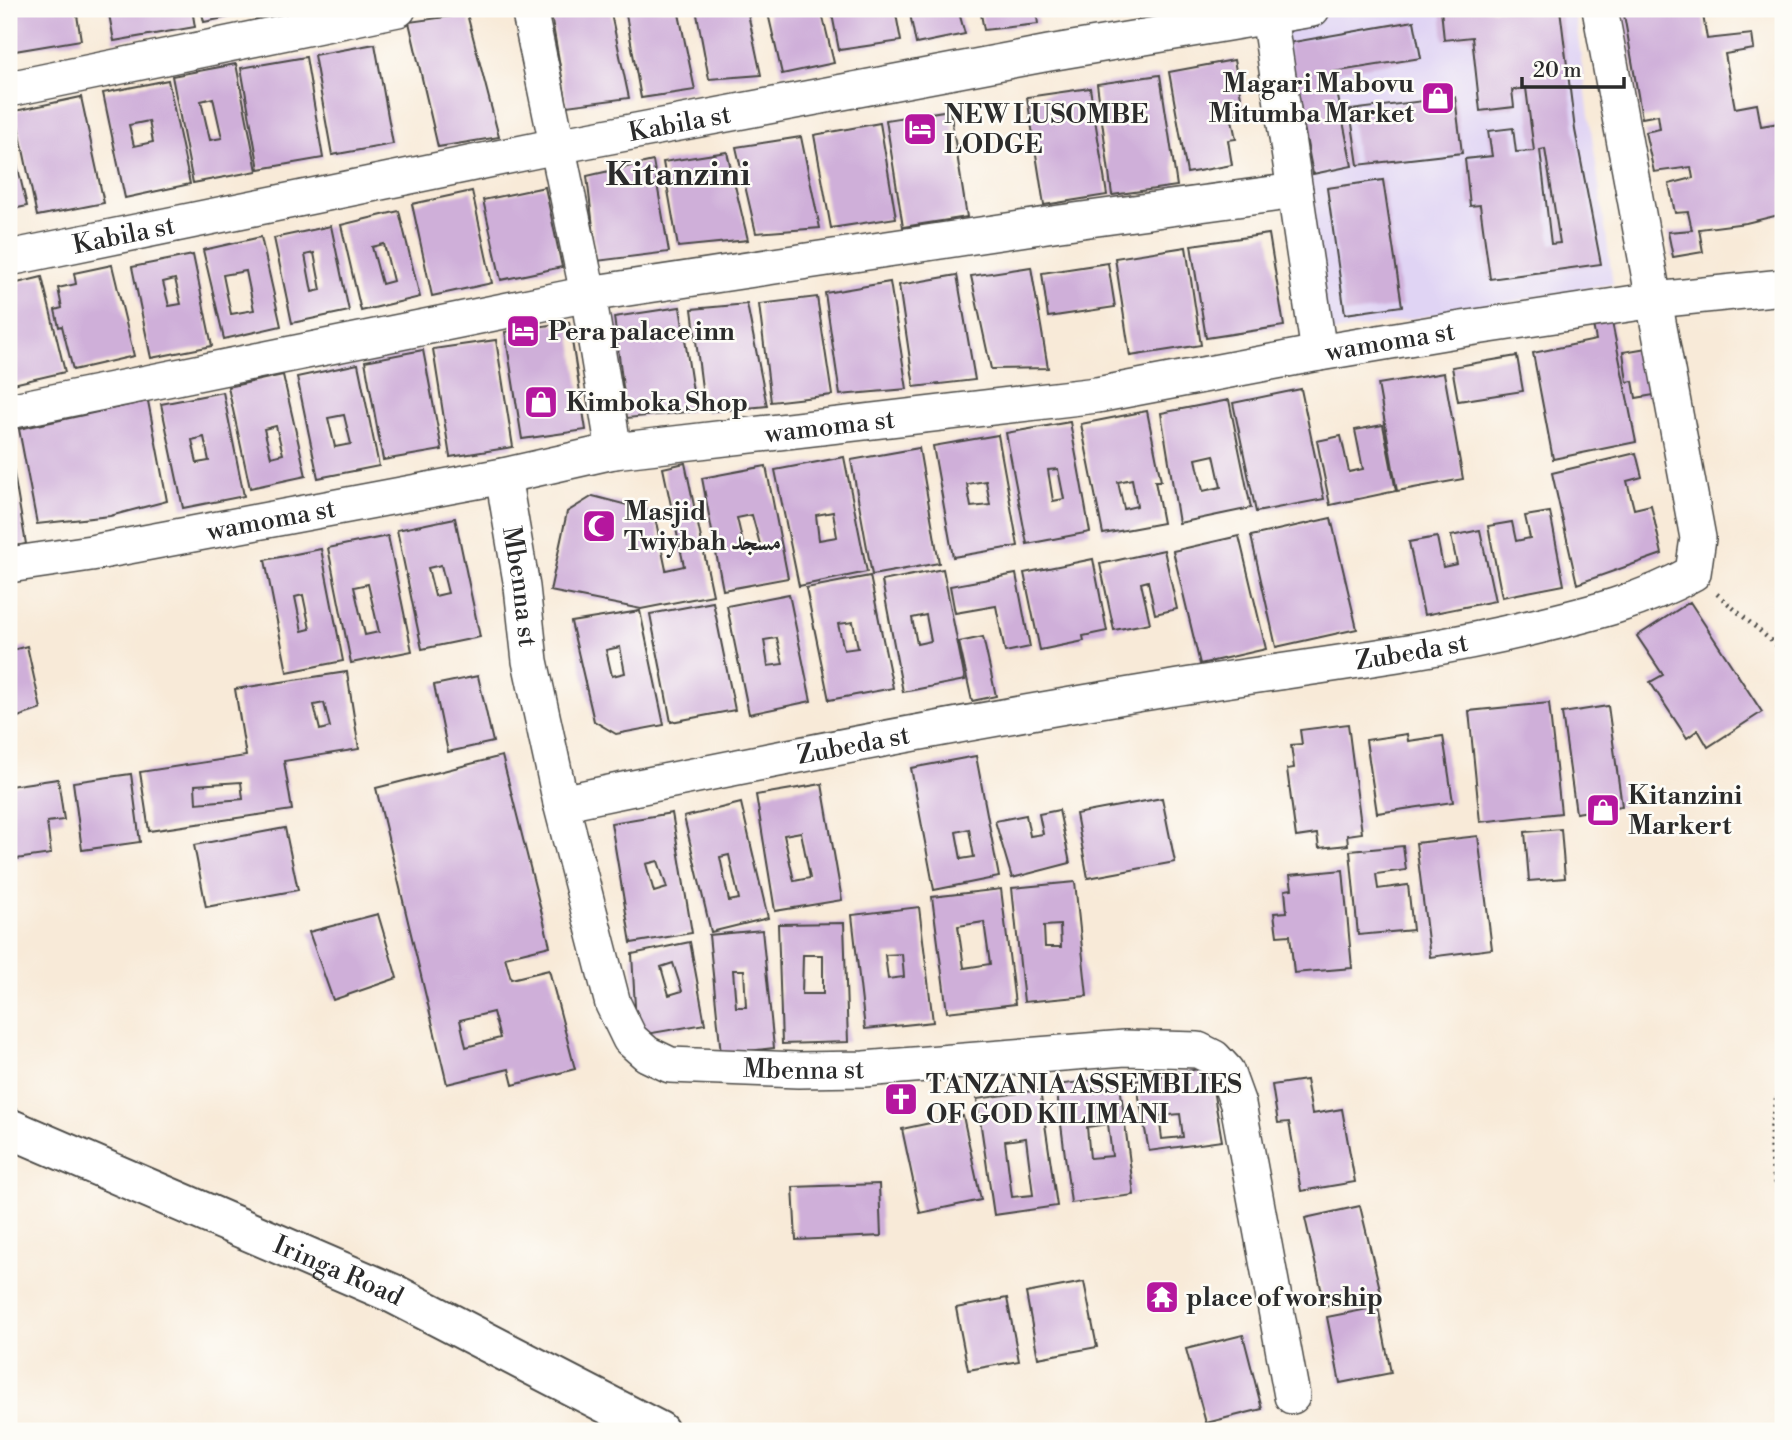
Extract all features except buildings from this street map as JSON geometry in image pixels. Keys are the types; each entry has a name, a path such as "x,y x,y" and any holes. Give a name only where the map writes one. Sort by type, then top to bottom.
{"highway":[{"name":"Iringa Road","path":"9,1128 394,1294 659,1431"}],"street":[{"path":"9,89 398,9"},
{"path":"529,9 588,294 614,452"},
{"name":"Kabila st","path":"9,258 557,146 1049,53 1312,9"},
{"path":"1600,9 1698,538 1693,573"},
{"path":"1269,16 1319,353"},
{"path":"9,411 588,294 1060,223 1295,191"},
{"name":"wamoma st","path":"9,565 91,553 503,477 614,452 1097,395 1319,353 1654,300 1783,287"},
{"name":"Mbenna st","path":"503,477 522,587 530,661 561,803 613,1004 630,1040 647,1054 670,1065 760,1070 864,1069 1125,1048 1198,1050 1214,1058 1226,1071 1238,1104 1292,1396"},
{"name":"Zubeda st","path":"561,803 697,774 1165,690 1475,641 1591,613 1670,586 1693,573"}],"path":[{"path":"1693,573 1783,651"},
{"path":"1783,1071 1770,1116 1774,1184 1783,1204"}],"shaded area":[{"name":"Magari Mabovu Mitumba Market","path":"1275,9 1574,9 1613,284 1328,333"}],"place":[{"name":"Magari Mabovu Mitumba Market","path":"1438,98"},
{"name":"NEW LUSOMBE LODGE","path":"920,129"},
{"name":"Pera palace inn","path":"523,331"},
{"name":"Kimboka Shop","path":"541,402"},
{"name":"Masjid Twiybah مسجد","path":"599,526"},
{"name":"Kitanzini Markert","path":"1603,810"},
{"name":"TANZANIA ASSEMBLIES OF GOD KILIMANI","path":"901,1099"},
{"name":"place of worship","path":"1162,1297"}],"district":[{"name":"Kitanzini","path":"678,173"}]}
